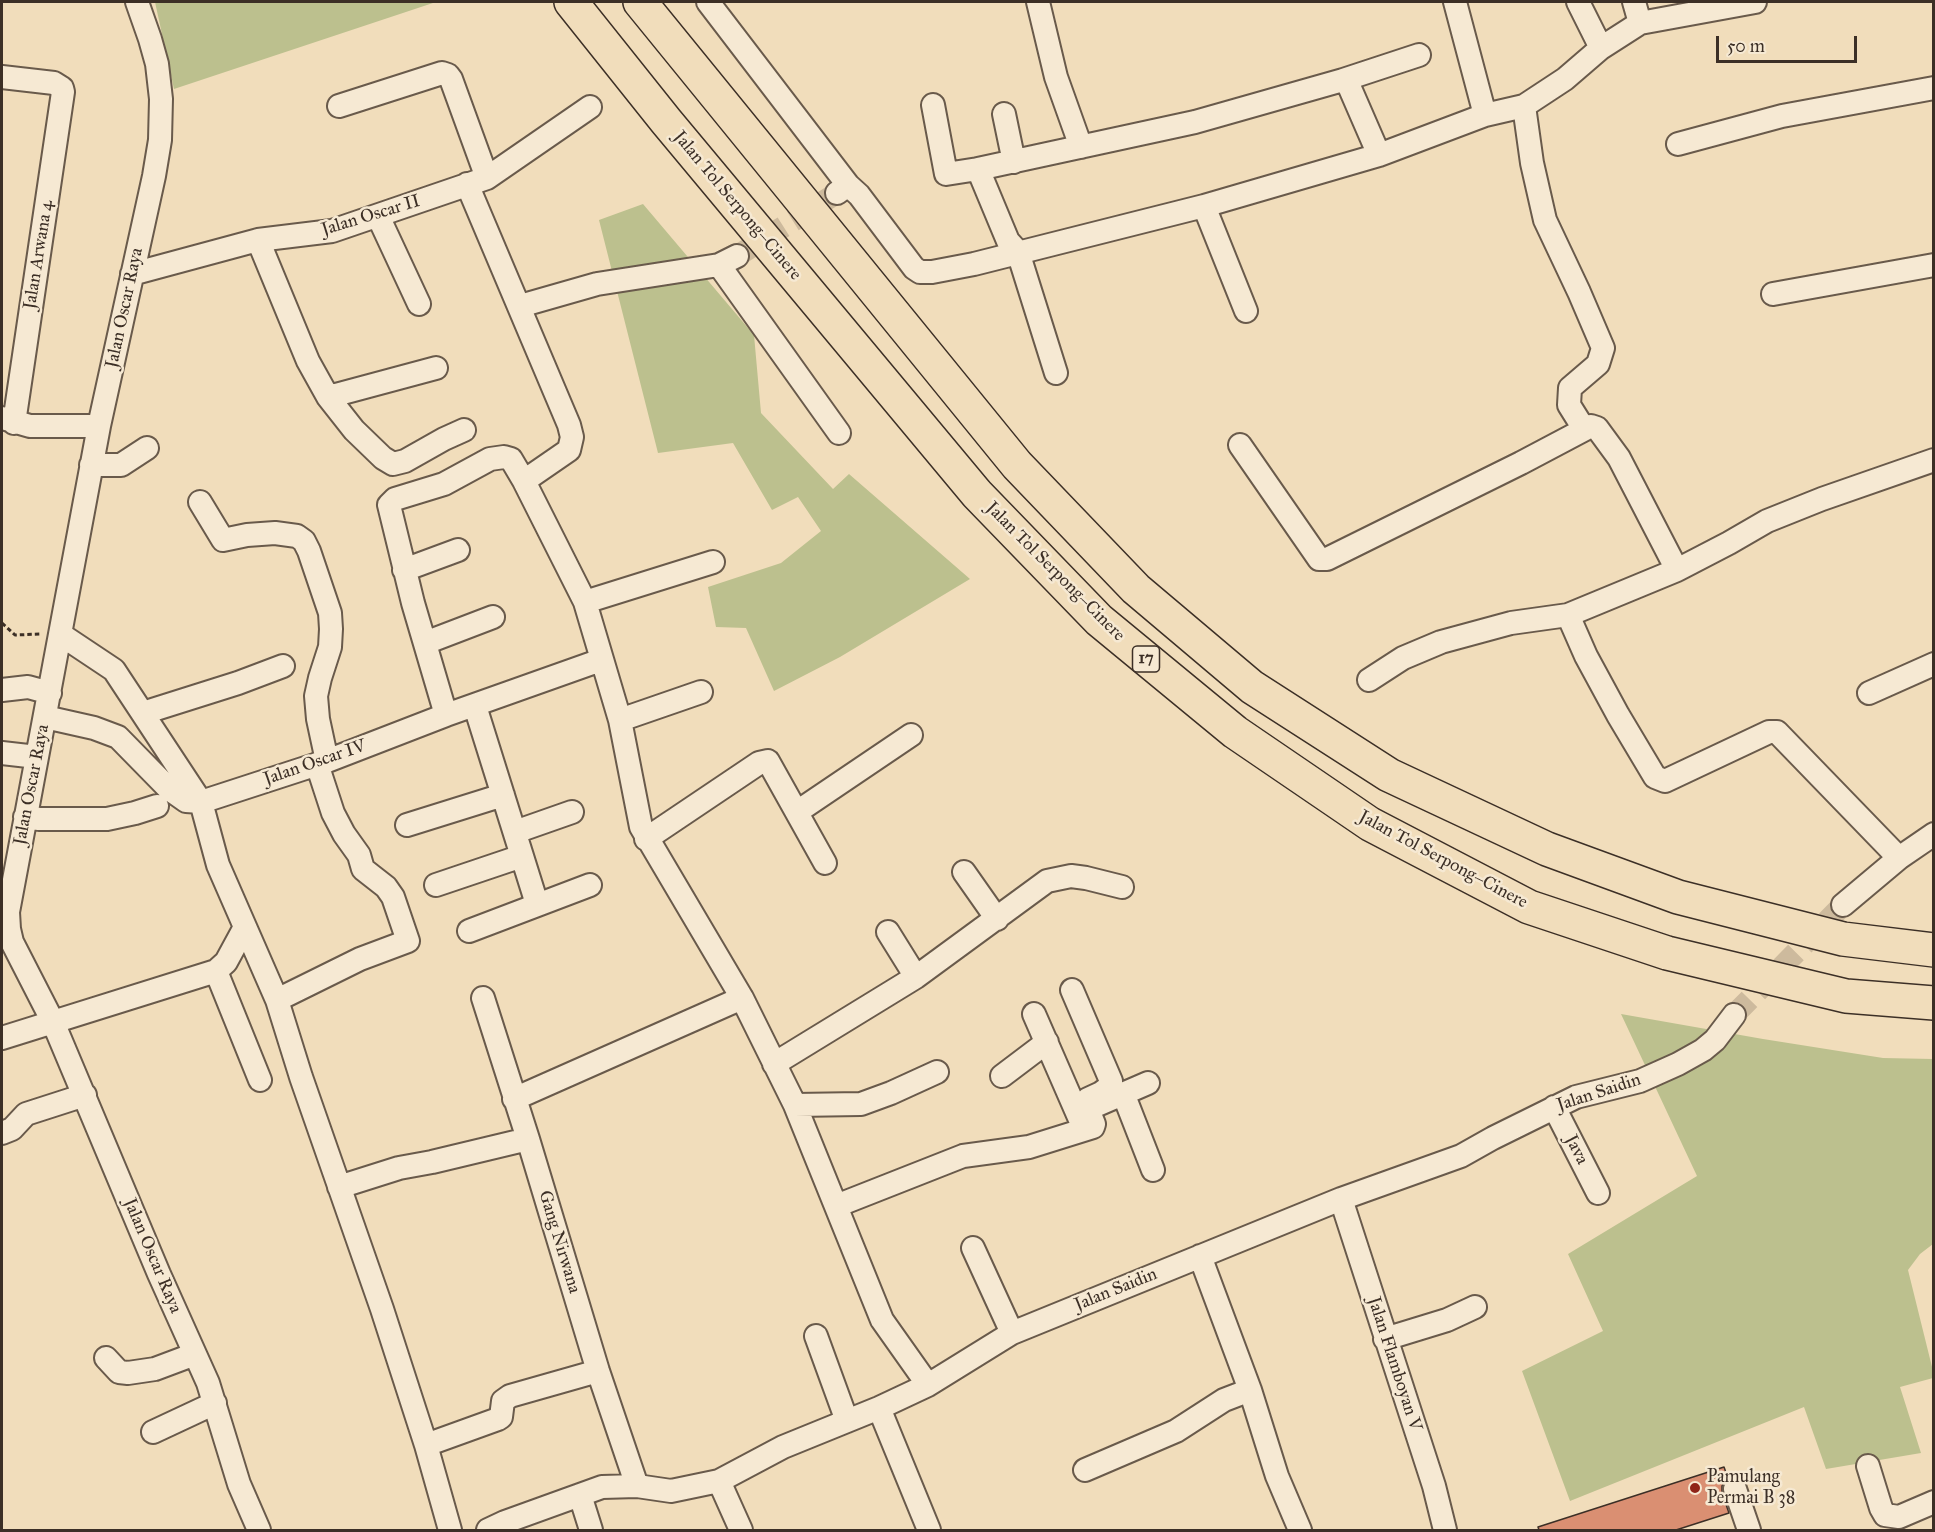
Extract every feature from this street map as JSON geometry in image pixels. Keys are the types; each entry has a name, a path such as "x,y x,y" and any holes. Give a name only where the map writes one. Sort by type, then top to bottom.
{"highway":[{"name":"Jalan Tol Serpong–Cinere","path":"571,2 666,121 977,494 1099,620 1235,732 1370,824 1529,907 1667,953 1845,996 1934,1003"},
{"path":"640,2 1017,465 1136,589 1252,687 1389,775 1547,849 1678,897 1843,939 1934,950"}],"street":[{"name":"Jalan Oscar Raya","path":"137,2 157,64 161,99 160,140 91,465 8,912 7,943 53,1022 85,1095 215,1402 232,1463 259,1530"},
{"path":"708,2 843,189 859,195 914,268 920,272 933,272 974,264 1203,206 1379,155 1485,115 1524,106 1565,79 1601,48 1637,12 1755,2"},
{"path":"1038,2 1056,77 1081,147"},
{"path":"1455,2 1485,115"},
{"path":"1578,2 1601,48"},
{"path":"933,105 946,174 1014,162 1195,122 1343,80 1419,55"},
{"path":"339,106 442,74 448,75 451,79 477,181 520,306 572,437 568,450 524,481"},
{"name":"Jalan Arwana 4","path":"2,78 54,83 62,88 62,111 8,420"},
{"path":"1343,80 1349,86 1379,155"},
{"path":"1678,144 1782,116 1934,88"},
{"path":"1524,106 1532,163 1545,220 1580,292 1603,348 1598,364 1570,388 1569,405 1584,429"},
{"name":"Jalan Oscar II","path":"132,274 258,240 332,231 477,181 590,107"},
{"path":"1004,114 1014,162"},
{"path":"978,169 1008,241 1018,252 1056,373"},
{"path":"1203,206 1246,311"},
{"path":"378,216 419,304"},
{"path":"258,240 308,361 328,397 354,430 383,458 393,464 405,461 464,430"},
{"path":"520,306 597,284 728,261 839,433"},
{"path":"1773,294 1934,265"},
{"path":"328,397 436,368"},
{"path":"8,420 30,426 99,426"},
{"path":"1240,445 1320,559 1327,560 1591,426 1597,428 1606,438 1619,458 1677,570"},
{"path":"91,465 121,465 147,448"},
{"path":"446,715 404,570 389,505 393,500 444,484 490,459 504,457 511,459 524,481 585,602 620,720 641,828 742,998 795,1105 816,1162 882,1320 928,1385"},
{"path":"1369,680 1403,658 1441,642 1510,623 1568,615 1677,570 1785,513 1934,460"},
{"path":"200,502 224,540 247,535 275,533 297,536 304,541 309,551 330,614 330,647 316,696 322,762 333,813 358,855 363,869 389,891 408,941 360,959 277,1000"},
{"path":"404,570 458,550"},
{"path":"585,602 713,562"},
{"path":"1568,615 1617,715 1655,777 1665,781 1769,732 1777,732 1899,858"},
{"path":"424,643 493,617"},
{"path":"60,634 114,670 201,801 218,865 277,1000 382,1309 426,1445 450,1530"},
{"name":"Jalan Oscar IV","path":"201,801 322,762 601,660"},
{"path":"1869,693 1934,664"},
{"path":"143,713 283,666"},
{"path":"2,690 28,687 50,693"},
{"path":"620,720 701,692"},
{"path":"475,706 537,904"},
{"path":"45,717 94,728 118,737 169,789 186,801 201,801"},
{"path":"797,812 911,735"},
{"path":"2,753 37,757"},
{"path":"646,838 762,761 768,761 825,863"},
{"path":"407,825 503,795"},
{"path":"25,817 107,819 157,806"},
{"path":"514,832 572,812"},
{"path":"1843,905 1899,858 1934,834"},
{"path":"436,885 522,856"},
{"path":"964,872 997,919"},
{"path":"774,1064 916,977 1047,881 1071,876 1122,887"},
{"path":"468,931 590,885"},
{"path":"2,1038 216,971 226,962 245,927"},
{"path":"888,932 916,977"},
{"path":"216,971 260,1080"},
{"path":"1072,990 1111,1081 1109,1088 1101,1093 1074,1104"},
{"name":"Gang Nirwana","path":"483,998 598,1371 637,1486"},
{"path":"514,1099 742,998"},
{"path":"1034,1014 1082,1124 1079,1130"},
{"name":"Jalan Saidin","path":"488,1530 602,1487 637,1486 671,1491 718,1480 783,1447 879,1408 928,1385 1012,1333 1341,1199 1461,1156 1576,1097 1640,1081 1678,1065 1715,1040 1734,1015"},
{"path":"1002,1076 1047,1042"},
{"path":"795,1105 861,1104 937,1072"},
{"path":"836,1206 963,1156 1029,1148 1094,1126 1088,1109 1148,1083"},
{"path":"1123,1094 1153,1170"},
{"path":"2,1133 12,1129 26,1114 85,1095"},
{"name":"Java","path":"1554,1107 1598,1193"},
{"path":"339,1187 399,1168 528,1139"},
{"name":"Jalan Flamboyan V","path":"1341,1199 1434,1486 1445,1530"},
{"path":"973,1248 1012,1333"},
{"path":"1200,1256 1250,1390 1277,1476 1300,1530"},
{"path":"1385,1339 1447,1320 1475,1307"},
{"path":"816,1336 847,1421"},
{"path":"106,1358 119,1372 123,1373 155,1369 195,1354"},
{"path":"426,1445 498,1419 501,1417 503,1401 510,1396 598,1371"},
{"path":"1085,1470 1176,1431 1224,1400 1250,1390"},
{"path":"153,1432 215,1402"},
{"path":"879,1408 929,1530"},
{"path":"1868,1466 1885,1515 1899,1517 1934,1502"},
{"path":"718,1480 741,1530"},
{"path":"1735,1489 1740,1528"},
{"path":"580,1495 591,1530"}],"path":[{"path":"2,623 15,635 60,634"}],"green space":[{"path":"155,2 436,2 174,89"},
{"path":"643,204 754,335 761,413 833,489 849,474 970,579 840,657 774,691 746,628 716,627 708,587 781,563 821,531 798,497 772,510 733,443 658,453 599,220"},
{"path":"1621,1014 1883,1058 1933,1059 1933,1244 1920,1254 1908,1270 1933,1378 1900,1387 1921,1453 1826,1469 1804,1407 1570,1501 1522,1371 1603,1331 1568,1254 1697,1176"}],"building":[{"name":"Pamulang Permai B 38","path":"1724,1467 1728,1478 1722,1486 1722,1493 1729,1513 1676,1530 1539,1530 1538,1527"}],"tunnel":[{"path":"737,256 837,193"},
{"path":"1734,1015 1843,905"}],"place":[{"name":"Pamulang Permai B 38","path":"1695,1488"}]}
